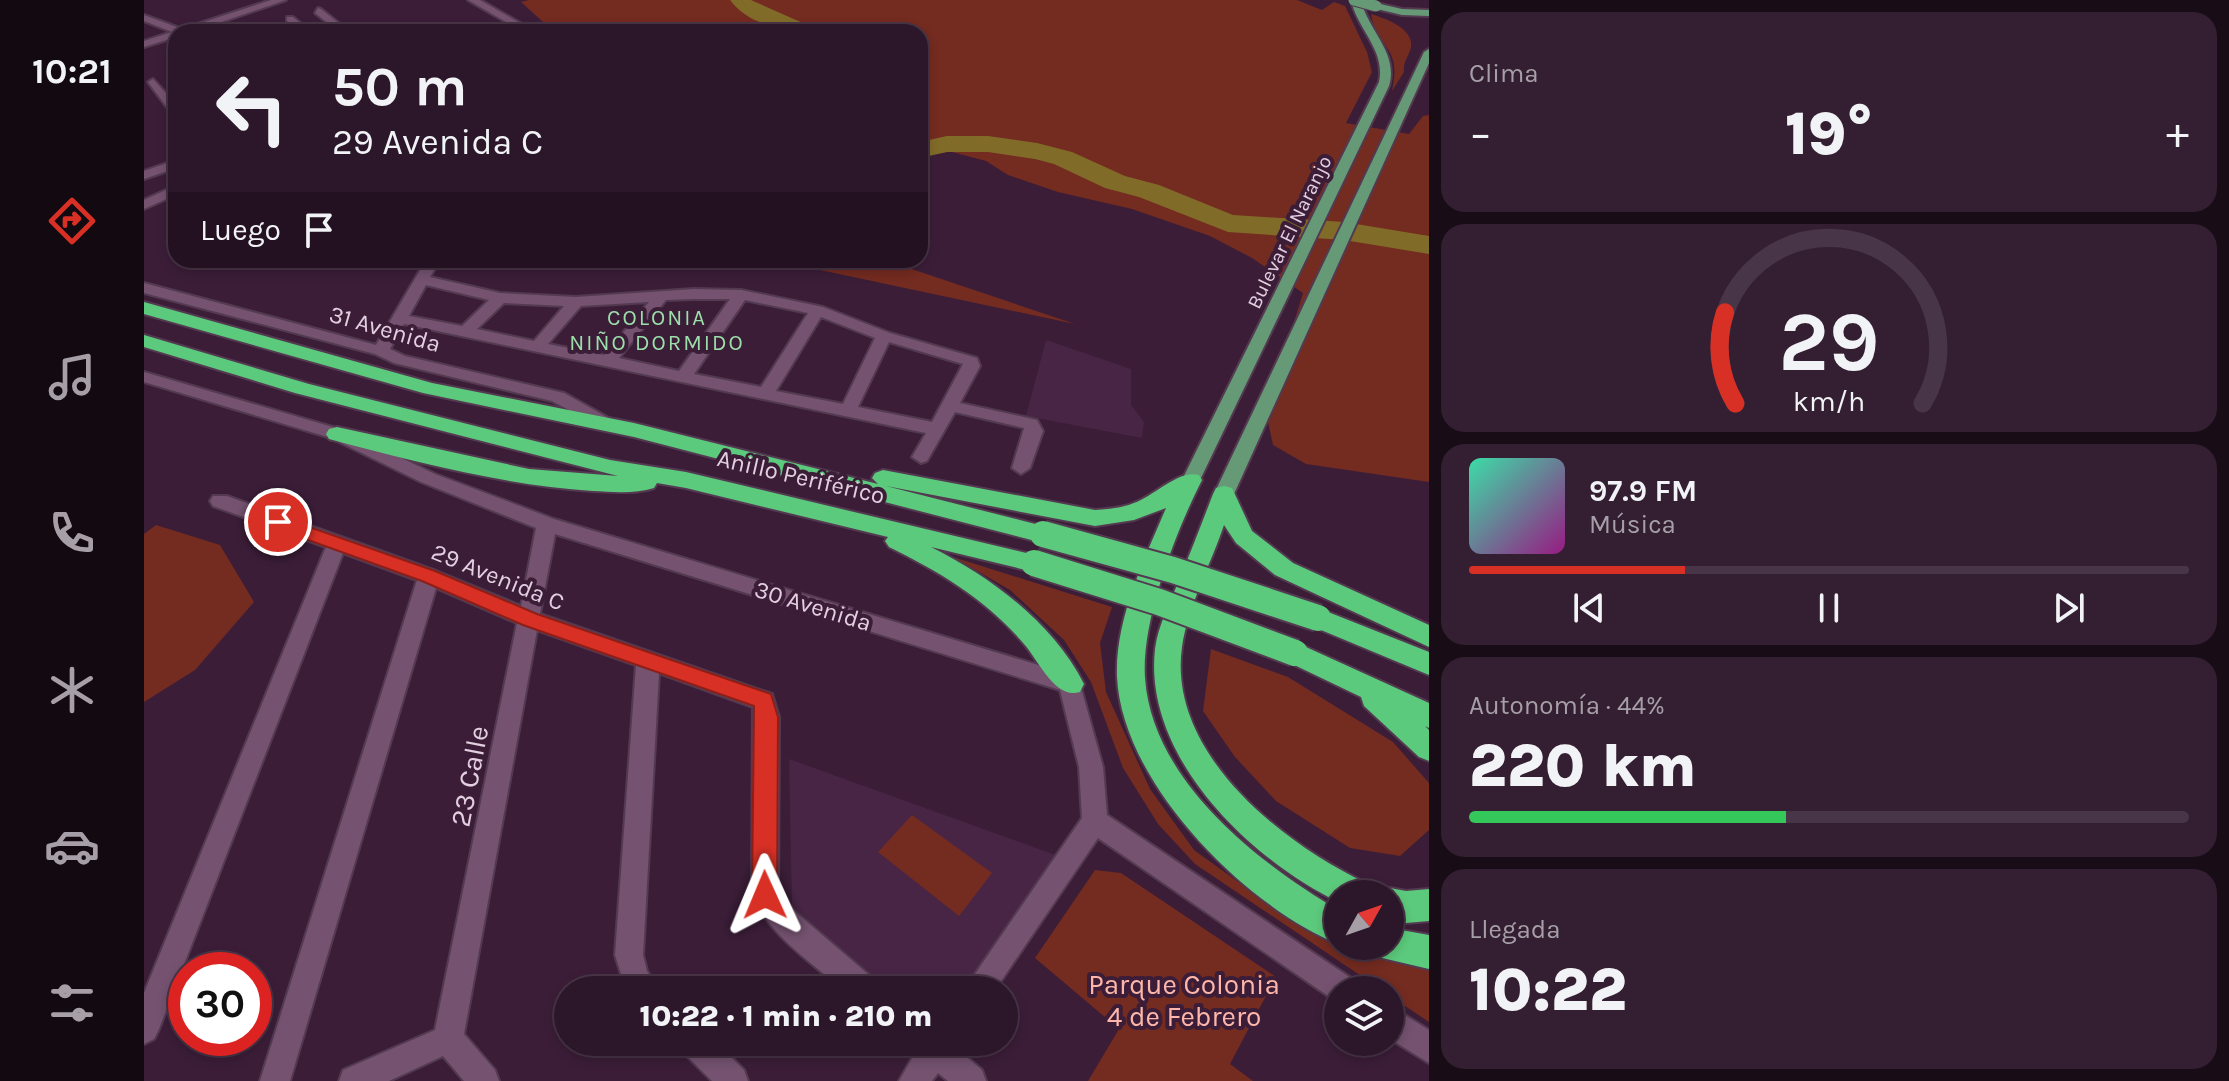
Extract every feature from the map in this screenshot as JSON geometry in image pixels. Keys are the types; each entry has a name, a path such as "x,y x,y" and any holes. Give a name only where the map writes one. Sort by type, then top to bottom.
{"highway":[{"name":"Anillo Periférico","path":"144,308 430,389 713,450 1173,570 1318,618 1429,664"},
{"name":"Anillo Periférico","path":"144,341 302,389 610,467 686,480 1034,563 1159,602 1295,653 1429,716"},
{"path":"337,434 538,479 604,486 686,480"},
{"path":"713,450 805,462 1095,518 1124,516 1151,507 1196,471"},
{"path":"1196,471 1181,498 1137,613 1131,666 1136,708 1145,738 1180,800 1203,828 1254,875 1324,919"},
{"path":"1229,484 1232,518 1244,537 1284,569 1429,637"},
{"path":"1229,484 1171,637 1167,669 1174,710 1196,758 1240,813 1293,860 1324,880"},
{"path":"848,519 934,558 996,597 1043,646 1070,684"},
{"path":"1354,680 1429,748"},
{"path":"1404,907 1429,905"},
{"path":"1404,948 1429,952"}],"main road":[{"path":"1355,0 1402,12 1429,13"},
{"name":"Bulevar El Naranjo","path":"1196,471 1372,113 1386,78 1386,64 1363,24 1355,0"},
{"path":"1229,484 1429,52"}],"street":[{"path":"231,0 255,8"},
{"path":"206,24 281,0"},
{"path":"473,0 517,24"},
{"path":"318,11 335,24"},
{"path":"144,18 168,27"},
{"path":"290,19 296,24"},
{"path":"144,44 168,36"},
{"path":"153,82 168,102"},
{"path":"144,175 168,167"},
{"path":"144,205 168,193"},
{"path":"381,351 429,268"},
{"path":"422,280 500,298 576,302 741,295 818,310 884,336 971,361 972,366 921,457"},
{"name":"31 Avenida","path":"144,288 381,351 400,360 558,397 608,425"},
{"path":"684,376 741,295"},
{"path":"466,331 500,298"},
{"path":"608,361 660,298"},
{"path":"538,346 576,302"},
{"path":"765,394 818,310"},
{"path":"398,318 936,429"},
{"path":"849,409 884,336"},
{"name":"30 Avenida","path":"144,377 337,434 428,478 547,524 1070,684"},
{"path":"951,406 1033,426 1021,468"},
{"name":"29 Avenida C","path":"220,501 429,576 530,619 764,701 767,717 765,895 776,913 849,976"},
{"name":"23 Calle","path":"448,1039 547,524"},
{"path":"144,1029 337,543"},
{"path":"275,1081 429,576"},
{"path":"634,976 629,955 648,661"},
{"path":"988,976 1095,821 1091,767 1070,684"},
{"path":"1095,821 1324,976"},
{"path":"1404,1031 1429,1048"},
{"path":"354,1081 448,1039 484,1081"},
{"path":"709,1056 733,1081"},
{"path":"914,1081 928,1056"},
{"path":"945,1056 971,1081"}],"shaded area":[{"path":"1046,340 1131,369 1131,405 1144,422 1142,438 1026,416"},
{"path":"789,759 1072,861 987,976 870,976 792,907"}],"green space":[{"path":"1297,0 1322,10 1334,2 1345,6 1367,52 1372,72 1346,123 1409,134 1423,116 1429,115 1429,482 1306,464 1273,445 1266,413 1303,293 1252,258 1210,236 1132,209 1058,192 1008,175 986,161 952,152 928,153 928,24 545,24 521,2"},
{"path":"1371,14 1397,25 1411,40 1404,72 1392,91 1392,56 1378,34"},
{"path":"811,268 909,268 1075,324"},
{"path":"156,525 220,545 254,602 195,670 144,702 144,534"},
{"path":"953,557 1112,607 1100,643 1106,692 1150,789 1194,850 1324,939 1324,951 1195,864 1158,824 1123,768 1091,682 1064,640 1010,590"},
{"path":"1211,649 1288,677 1393,742 1429,783 1429,830 1400,856 1350,848 1276,801 1235,757 1203,711"},
{"path":"912,815 992,873 959,916 878,852"},
{"name":"Parque Colonia 4 de Febrero","path":"1095,870 1121,873 1276,977 1230,1064 1253,1081 1088,1081 1119,1029 1035,958"},
{"path":"1337,960 1387,960 1429,970 1429,1022 1404,1005 1404,976 1361,976"}],"waterway":[{"path":"740,0 747,8 787,24"},
{"path":"928,148 947,144 988,144 1037,151 1063,158 1115,182 1149,191 1228,223 1344,231 1429,245"}],"district":[{"name":"COLONIA NIÑO DORMIDO","path":"657,330"}],"route":[{"path":"278,522 429,576 530,619 764,701 767,717 765,895"}]}
